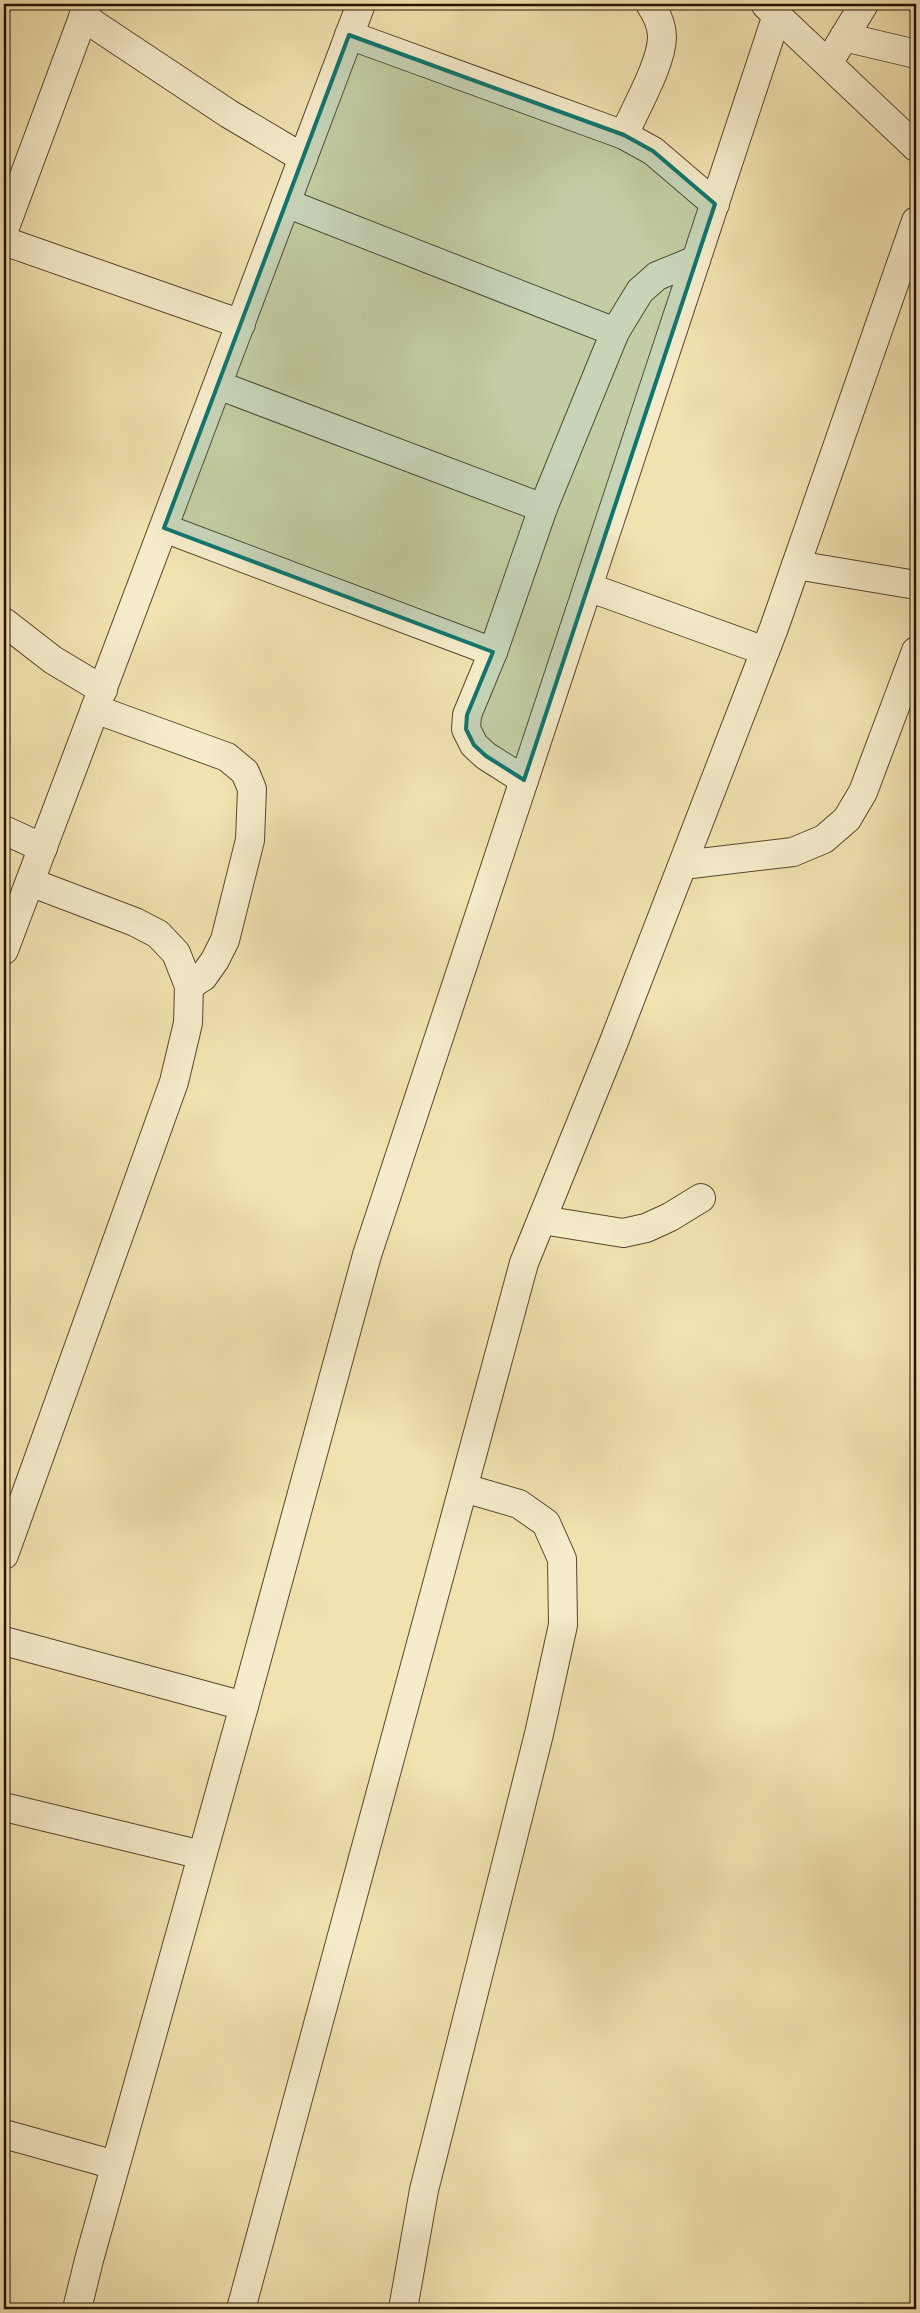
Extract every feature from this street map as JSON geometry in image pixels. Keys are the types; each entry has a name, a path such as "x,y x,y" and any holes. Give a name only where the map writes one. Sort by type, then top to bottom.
{"street":[{"path":"4,950 361,4"},
{"path":"624,134 658,58 662,36 657,14 650,4"},
{"path":"829,64 864,4"},
{"path":"78,2309 89,2260 244,1706 366,1255 715,204 771,9 916,146"},
{"path":"4,230 86,10 229,114 303,158"},
{"path":"349,35 624,134 653,151 715,204"},
{"path":"844,37 916,54"},
{"path":"286,203 616,332"},
{"path":"241,2309 524,1263 765,651 916,221"},
{"path":"4,241 241,324"},
{"path":"524,780 486,756 474,746 466,729 467,715 493,652 543,508 616,332 640,292 657,276 696,260"},
{"path":"218,386 543,508"},
{"path":"164,528 493,652"},
{"path":"796,565 916,585"},
{"path":"588,587 765,651"},
{"path":"4,622 53,660 99,700 227,757 245,772 252,789 250,840 225,940 215,960 203,977 189,986"},
{"path":"682,865 794,852 824,839 847,819 863,792 916,652"},
{"path":"4,830 43,848"},
{"path":"4,1555 174,1082 188,1023 189,986 176,953 158,934 134,922 30,882"},
{"path":"542,1220 623,1233 646,1228 670,1217 701,1198"},
{"path":"403,2309 424,2190 539,1734 563,1625 562,1559 546,1523 519,1504 464,1488"},
{"path":"4,1641 244,1706"},
{"path":"4,1807 202,1855"},
{"path":"4,2134 115,2165"}],"highlighted area":[{"path":"349,35 624,135 653,151 715,204 524,780 486,756 474,745 466,729 467,715 493,652 164,528"}]}
